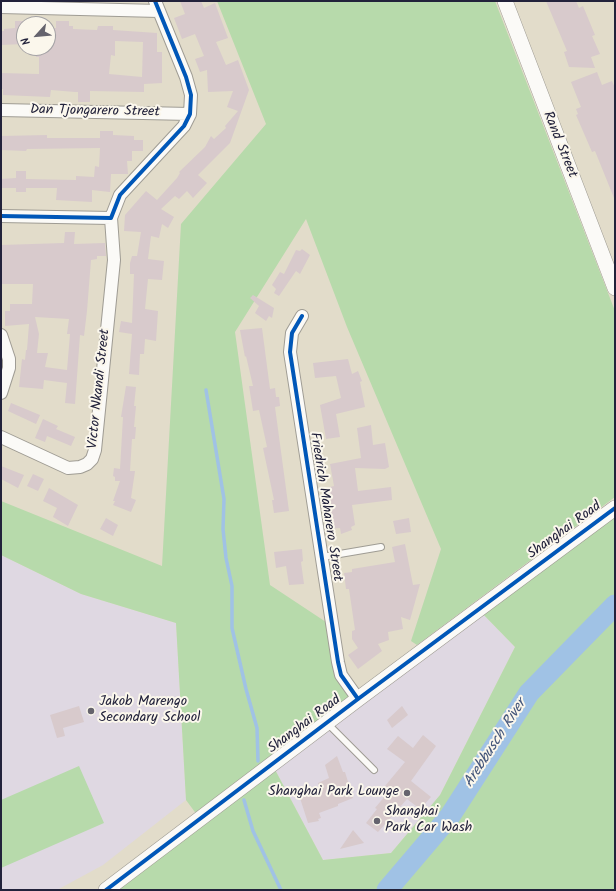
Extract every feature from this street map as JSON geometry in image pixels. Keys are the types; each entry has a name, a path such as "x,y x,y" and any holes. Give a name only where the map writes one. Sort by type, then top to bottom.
{"street":[{"name":"Rand Street","path":"505,1 615,288"},
{"path":"1,7 157,6 186,77 191,95 190,114 184,126 120,195 111,218 1,216"},
{"name":"Dan Tjongarero Street","path":"1,110 190,114"},
{"name":"Victor Nkandi Street","path":"1,437 68,468 80,467 87,464 92,459 95,450 114,260 111,218"},
{"name":"Friedrich Maharero Street","path":"302,316 292,333 290,352 338,662 341,675 358,699"},
{"path":"1,335 9,359 9,368 1,393"},
{"name":"Shanghai Road","path":"106,890 358,699 615,508"}],"lane":[{"path":"322,557 381,547"},
{"path":"327,723 374,770"}],"shaded area":[{"name":"Jakob Marengo Secondary School","path":"1,555 81,594 176,623 186,800 103,865 57,890 1,890"},
{"path":"479,610 515,647 440,795 391,853 323,860 272,764"}],"green space":[{"path":"217,1 495,1 615,311 615,497 417,645 411,641 441,549 347,327 306,219 235,332 270,585 332,626 338,662 358,699 272,764 323,860 391,853 440,795 515,647 479,610 615,509 615,605 529,693 450,816 387,890 106,890 200,819 186,800 176,623 81,594 1,555 1,501 162,566 181,224 266,124"},
{"path":"615,609 615,890 389,890 451,817 530,693"},
{"path":"79,766 104,823 1,868 1,800"}],"building":[{"path":"180,1 201,1 204,8 215,3 228,38 216,42 226,65 238,60 249,90 230,143 198,175 207,183 193,198 187,191 179,199 175,196 161,209 174,217 168,228 162,224 159,238 151,236 148,259 164,261 162,280 148,279 145,309 158,311 156,341 145,339 144,354 140,354 139,375 129,374 132,334 119,332 121,321 132,323 134,274 130,274 130,263 132,256 137,256 141,232 124,231 125,215 146,191 157,200 177,178 180,173 179,172 205,147 211,136 214,139 226,128 225,126 238,111 227,107 233,91 208,92 207,70 200,72 195,59 204,56 195,34 182,39 174,18 185,14"},
{"path":"546,1 576,1 579,8 583,6 595,35 592,36 600,54 591,57 595,68 569,67 564,52 567,51"},
{"path":"16,21 16,44 1,45 1,31 4,31 4,29 15,28"},
{"path":"56,21 69,21 69,26 73,26 73,29 97,30 98,26 113,26 113,30 157,33 157,52 162,52 162,83 144,84 144,92 90,91 90,102 78,102 78,92 51,90 50,97 3,95 3,89 1,89 1,73 39,74 39,57 36,57 56,56","holes":["115,41 143,42 142,77 109,74 111,55 115,56"]},
{"path":"597,72 602,85 612,81 615,88 614,198 595,151 592,152 576,115 578,114 576,109 581,107 571,82"},
{"path":"100,131 113,131 113,135 134,136 134,140 143,140 143,151 132,151 132,161 127,161 128,174 111,174 110,192 92,190 92,202 56,200 57,188 26,188 26,192 16,192 16,188 1,188 1,179 16,178 16,171 26,171 26,179 76,180 76,176 94,177 95,166 99,167 100,148 27,149 26,151 1,150 1,136 47,135 47,138 100,138"},
{"path":"65,232 75,232 74,244 105,243 106,256 97,256 97,259 91,260 84,336 80,335 75,404 65,403 67,383 44,380 43,389 19,387 22,359 25,360 27,350 29,324 5,326 5,311 10,311 10,304 32,304 33,284 1,284 1,245 64,243","holes":["35,317 69,319 67,334 70,334 67,370 45,367 48,353 37,353 39,334"]},
{"path":"302,249 310,255 300,274 296,271 279,296 274,293 276,289 272,285 280,272 284,274 296,250 300,251"},
{"path":"253,295 274,308 272,318 269,316 266,321 255,313 259,306 250,298"},
{"path":"262,328 270,389 275,388 276,397 279,397 280,406 275,407 289,511 274,513 272,500 274,500 263,448 267,447 259,410 253,411 249,386 253,386 246,356 245,357 240,330"},
{"path":"348,359 352,374 358,371 362,381 360,382 365,407 336,414 340,437 326,439 320,405 341,398 336,376 315,378 313,363"},
{"path":"126,386 136,387 134,427 136,427 135,439 132,439 130,471 135,471 131,498 136,500 131,512 113,505 120,481 115,481 115,477 113,476 114,468 120,469 123,417 121,417"},
{"path":"11,403 40,415 36,424 8,411"},
{"path":"43,419 58,426 56,429 75,437 71,446 47,436 45,442 35,438"},
{"path":"371,425 373,445 385,443 389,467 385,469 355,468 358,491 391,487 392,500 352,505 355,525 351,527 352,530 341,534 340,528 328,529 326,516 330,516 326,488 334,486 330,464 361,458 357,428"},
{"path":"1,466 24,475 18,488 1,479"},
{"path":"33,474 44,479 38,491 27,486"},
{"path":"49,488 78,505 68,526 53,517 57,508 43,501"},
{"path":"106,518 118,525 113,536 100,529"},
{"path":"409,518 411,532 396,534 393,521"},
{"path":"405,544 413,585 420,584 410,620 401,617 403,629 388,632 389,640 378,644 382,651 358,669 348,655 358,648 352,639 352,631 355,630 349,589 346,589 344,573 352,572 352,569 395,562 392,547"},
{"path":"302,549 303,561 301,562 304,584 289,585 286,566 276,568 274,552"},
{"path":"79,706 84,722 63,728 65,736 57,738 50,715"},
{"path":"402,706 408,715 392,728 387,720"},
{"path":"423,735 436,746 411,781 431,797 420,809 407,799 378,832 366,823 377,809 375,808 391,789 385,786 405,762 387,749 398,736 413,748"},
{"path":"337,756 343,772 345,772 353,798 338,804 338,806 319,813 321,818 318,819 319,821 308,823 300,798 320,789 318,783 329,778 325,765"},
{"path":"353,830 364,843 340,849"}],"waterway":[{"path":"206,390 224,499 223,529 226,558 232,586 232,628 246,689 257,728 258,761"},
{"name":"Arebbusch River","path":"387,890 450,816 529,693 615,605"},
{"path":"244,800 253,831 281,890"}],"cycle path":[{"path":"1,216 111,218 120,195 184,126 190,114 191,95 186,77 155,1"},
{"path":"302,316 292,333 290,352 338,662 341,675 358,699"},
{"path":"106,890 358,699 615,508"}],"place":[{"name":"Jakob Marengo Secondary School","path":"91,711"},
{"name":"Shanghai Park Lounge","path":"407,793"},
{"name":"Shanghai Park Car Wash","path":"377,821"}]}
